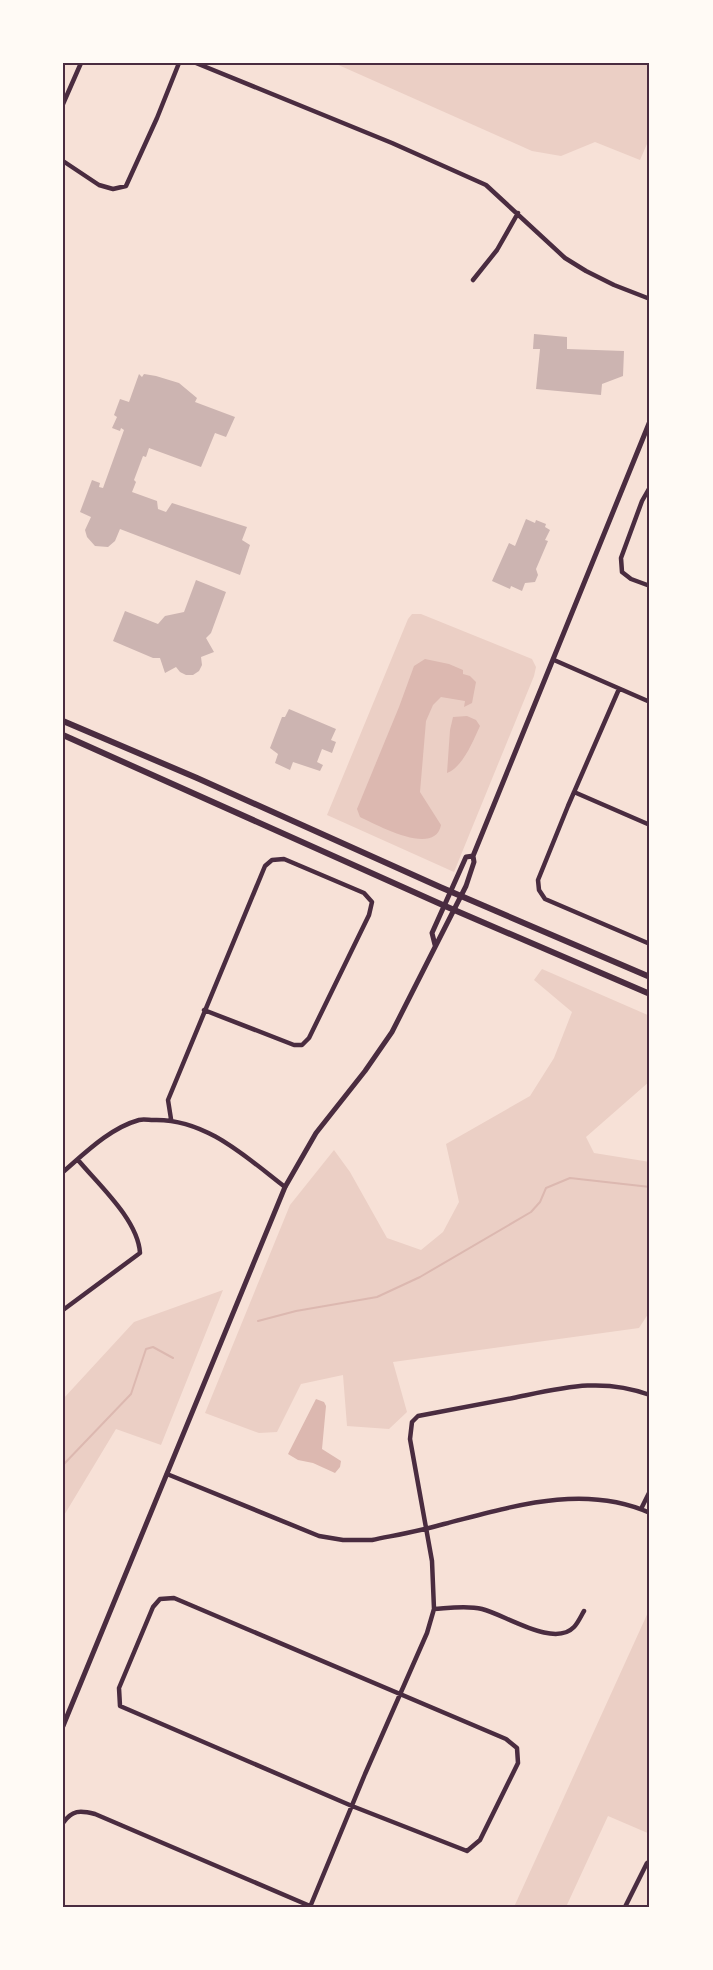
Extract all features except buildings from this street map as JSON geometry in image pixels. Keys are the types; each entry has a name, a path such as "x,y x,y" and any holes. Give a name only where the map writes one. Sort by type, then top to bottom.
{"main road":[{"path":"63,721 462,897 650,976"},
{"path":"63,735 445,906 650,994"}],"street":[{"path":"63,105 81,63"},
{"path":"63,161 99,185 113,189 126,186 158,118 179,63"},
{"path":"196,63 392,143 486,185 566,258 585,271 650,299"},
{"path":"473,279 497,250 518,213"},
{"path":"63,1726 285,1187 316,1133 365,1071 392,1032 435,945 442,937 462,897 474,862 473,856 650,421"},
{"path":"650,488 642,501 621,558 622,572 631,579 650,586"},
{"path":"554,660 650,702"},
{"path":"619,689 538,880 539,890 545,899 650,944"},
{"path":"574,792 650,825"},
{"path":"435,945 432,933 466,857 473,856"},
{"path":"171,1119 168,1100 204,1010 265,866 272,860 284,859 354,888 364,893 372,902 369,915 314,1028 302,1045 294,1045 204,1010"},
{"path":"63,1172 110,1134 140,1120 171,1119 203,1130 222,1141 285,1187"},
{"path":"63,1310 140,1253 139,1240 132,1224 78,1160"},
{"path":"63,1823 78,1810 95,1814 311,1907 399,1695 427,1634 434,1609 432,1561 410,1439 412,1422 418,1416 580,1385 608,1385 650,1395"},
{"path":"167,1474 319,1536 343,1540 372,1540 542,1501 595,1500 626,1504 650,1513"},
{"path":"641,1509 650,1491"},
{"path":"174,1598 399,1695 506,1739 517,1748 518,1763 480,1840 467,1851 352,1806 120,1706 118,1688 153,1607 160,1599 174,1598"},
{"path":"434,1609 478,1608 502,1615 545,1635 562,1634 574,1628 584,1611"},
{"path":"625,1907 646,1863 650,1861"}],"shaded area":[{"path":"334,63 650,63 650,137 640,160 595,142 561,156 532,151"},
{"path":"412,614 421,614 532,659 536,667 454,872 327,815"},
{"path":"425,659 449,664 463,670 463,674 470,676 476,682 472,703 464,707 465,701 441,697 433,705 426,721 420,792 441,825 436,834 428,838 417,839 360,817 357,809 414,666"},
{"path":"467,716 476,720 480,726 463,759 447,773 453,717"},
{"path":"542,969 650,1016 650,1081 586,1137 594,1153 650,1162 650,1311 639,1328 393,1362 407,1412 389,1429 347,1426 343,1375 301,1384 277,1432 259,1433 205,1413 290,1205 334,1150 350,1172 387,1238 421,1250 443,1232 459,1202 446,1144 530,1096 554,1058 572,1012 534,980"},
{"path":"223,1290 161,1445 116,1429 63,1517 63,1399 134,1322"},
{"path":"316,1399 324,1402 326,1406 322,1449 341,1461 335,1473 313,1463 298,1460 288,1454"},
{"path":"650,1608 650,1834 608,1816 566,1907 514,1907"}],"waterway":[{"path":"258,1321 296,1311 377,1297 420,1277 531,1212 540,1202 546,1188 570,1178 650,1187"},
{"path":"63,1465 131,1394 146,1349 153,1347 173,1358"}]}
